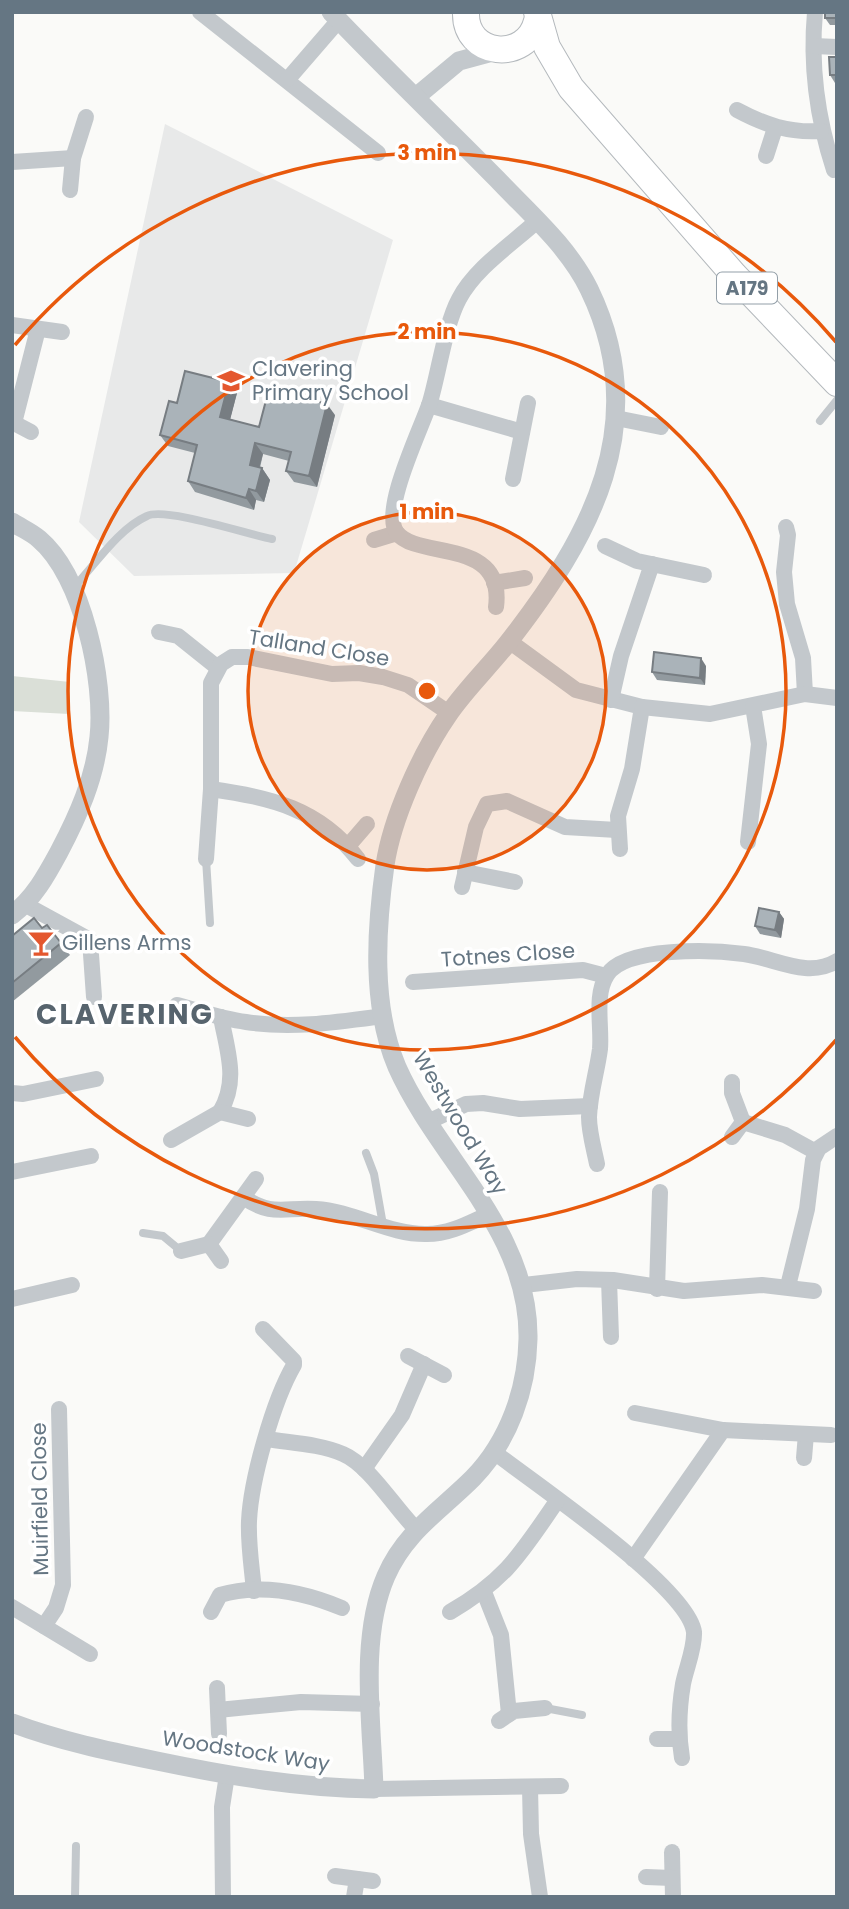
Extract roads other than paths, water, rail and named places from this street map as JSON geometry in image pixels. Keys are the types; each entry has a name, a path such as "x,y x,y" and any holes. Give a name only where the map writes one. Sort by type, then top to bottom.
{"highway":[{"path":"464,20 478,43 501,51 529,38 537,15"},
{"name":"A179","path":"537,15 554,61 571,88 734,275 837,383"},
{"name":"A179","path":"501,51 532,62 571,88"}],"street":[{"path":"200,12 288,79 378,153"},
{"path":"816,12 814,46 821,131 834,170"},
{"path":"288,79 335,16"},
{"name":"Westwood Way","path":"335,16 417,96 566,253 587,286 606,333 616,375 616,418 603,485 593,511 509,641 449,713 415,776 386,856 380,958 383,1016 397,1066 489,1214 524,1285 528,1340 526,1368 508,1429 494,1452 473,1477 415,1528 390,1567 375,1609 370,1643 374,1789"},
{"path":"459,61 464,20"},
{"path":"814,46 837,47"},
{"path":"417,96 459,61 501,51"},
{"path":"737,110 775,128 821,131"},
{"path":"70,190 73,158 86,117"},
{"path":"766,156 775,128"},
{"path":"12,162 73,158"},
{"path":"397,533 394,516 405,461 429,405 458,300 483,270 537,220"},
{"path":"12,326 62,332"},
{"path":"31,432 13,422 38,328"},
{"path":"513,479 528,403"},
{"path":"429,405 522,432"},
{"path":"616,418 661,427"},
{"path":"12,522 41,540 74,587 84,617 96,677 99,737 82,806 45,879 19,910 90,940 94,997"},
{"path":"786,527 788,535 785,589 789,617 803,658 805,694"},
{"path":"374,540 397,533 412,541 468,558 492,575 496,607"},
{"path":"605,546 637,561 704,575"},
{"path":"611,699 621,656 652,564"},
{"path":"494,583 525,578"},
{"path":"159,632 178,636 219,668 211,683 211,789 206,859"},
{"path":"509,641 576,690 642,706 729,713 805,694 837,698"},
{"name":"Talland Close","path":"219,668 232,657 248,657 332,674 359,673 383,677 408,685 449,713"},
{"path":"620,849 617,830 632,769 642,706"},
{"path":"748,842 759,744 753,706"},
{"path":"211,789 267,797 293,807 314,818 353,852 367,824"},
{"path":"515,882 463,879 480,813 487,804 497,801 519,805 565,827 617,830"},
{"path":"597,1164 590,1106 600,1050 600,1002 606,976 630,959 654,954 748,954 806,968 827,967 836,962"},
{"name":"Totnes Close","path":"413,982 583,970 606,976"},
{"path":"177,1005 246,1022 308,1025 383,1016"},
{"path":"172,1140 220,1112 228,1099 232,1064 221,1017"},
{"path":"12,1093 23,1094 96,1079"},
{"path":"732,1082 732,1093 743,1122"},
{"path":"430,1121 466,1104 483,1103 532,1109 590,1106"},
{"path":"220,1112 248,1119"},
{"path":"732,1137 743,1122"},
{"path":"743,1122 785,1135 816,1152"},
{"path":"788,1286 807,1209 816,1152 837,1136"},
{"path":"12,1172 91,1156"},
{"path":"181,1251 209,1244 256,1179"},
{"path":"657,1289 660,1192"},
{"path":"243,1197 267,1211 316,1209 410,1234 438,1234 489,1214"},
{"path":"209,1244 221,1261"},
{"path":"524,1285 577,1279 609,1280 684,1291 738,1286 788,1286 814,1291"},
{"path":"609,1280 611,1337"},
{"path":"12,1299 72,1286"},
{"path":"254,1591 249,1521 253,1490 282,1387 294,1361 263,1329"},
{"path":"408,1356 444,1375"},
{"path":"364,1469 402,1415 424,1364"},
{"name":"Muirfield Close","path":"44,1626 56,1608 63,1585 60,1409"},
{"path":"635,1413 723,1430 831,1435"},
{"path":"633,1559 723,1430"},
{"path":"804,1458 806,1434"},
{"path":"267,1439 329,1449 346,1455 364,1469 415,1528"},
{"path":"494,1452 633,1559 665,1587 687,1614 694,1633 683,1687 678,1740 682,1758"},
{"path":"450,1612 484,1592 517,1559 557,1501"},
{"path":"211,1612 220,1595 254,1591 294,1591 342,1608"},
{"path":"484,1592 501,1634 504,1717 545,1708"},
{"path":"12,1607 90,1654"},
{"path":"216,1688 219,1734"},
{"path":"218,1710 301,1702 372,1704"},
{"name":"Woodstock Way","path":"12,1723 81,1745 227,1776 319,1788 561,1786"},
{"path":"657,1739 678,1740"},
{"path":"223,1897 222,1807 227,1776"},
{"path":"530,1787 531,1834 540,1897"},
{"path":"672,1852 673,1897"},
{"path":"335,1877 365,1880 355,1897"},
{"path":"646,1877 673,1878"}],"lane":[{"path":"820,421 837,400"},
{"path":"74,587 123,534 149,514 178,515 272,539"},
{"path":"206,859 210,923"},
{"path":"366,1153 374,1174 383,1225"},
{"path":"143,1233 163,1236 181,1251"},
{"path":"545,1708 582,1715"},
{"path":"75,1897 76,1846"}],"place":[{"name":"Clavering Primary School","path":"231,381"},
{"name":"Gillens Arms","path":"41,943"}],"district":[{"name":"CLAVERING","path":"125,1014"}]}
